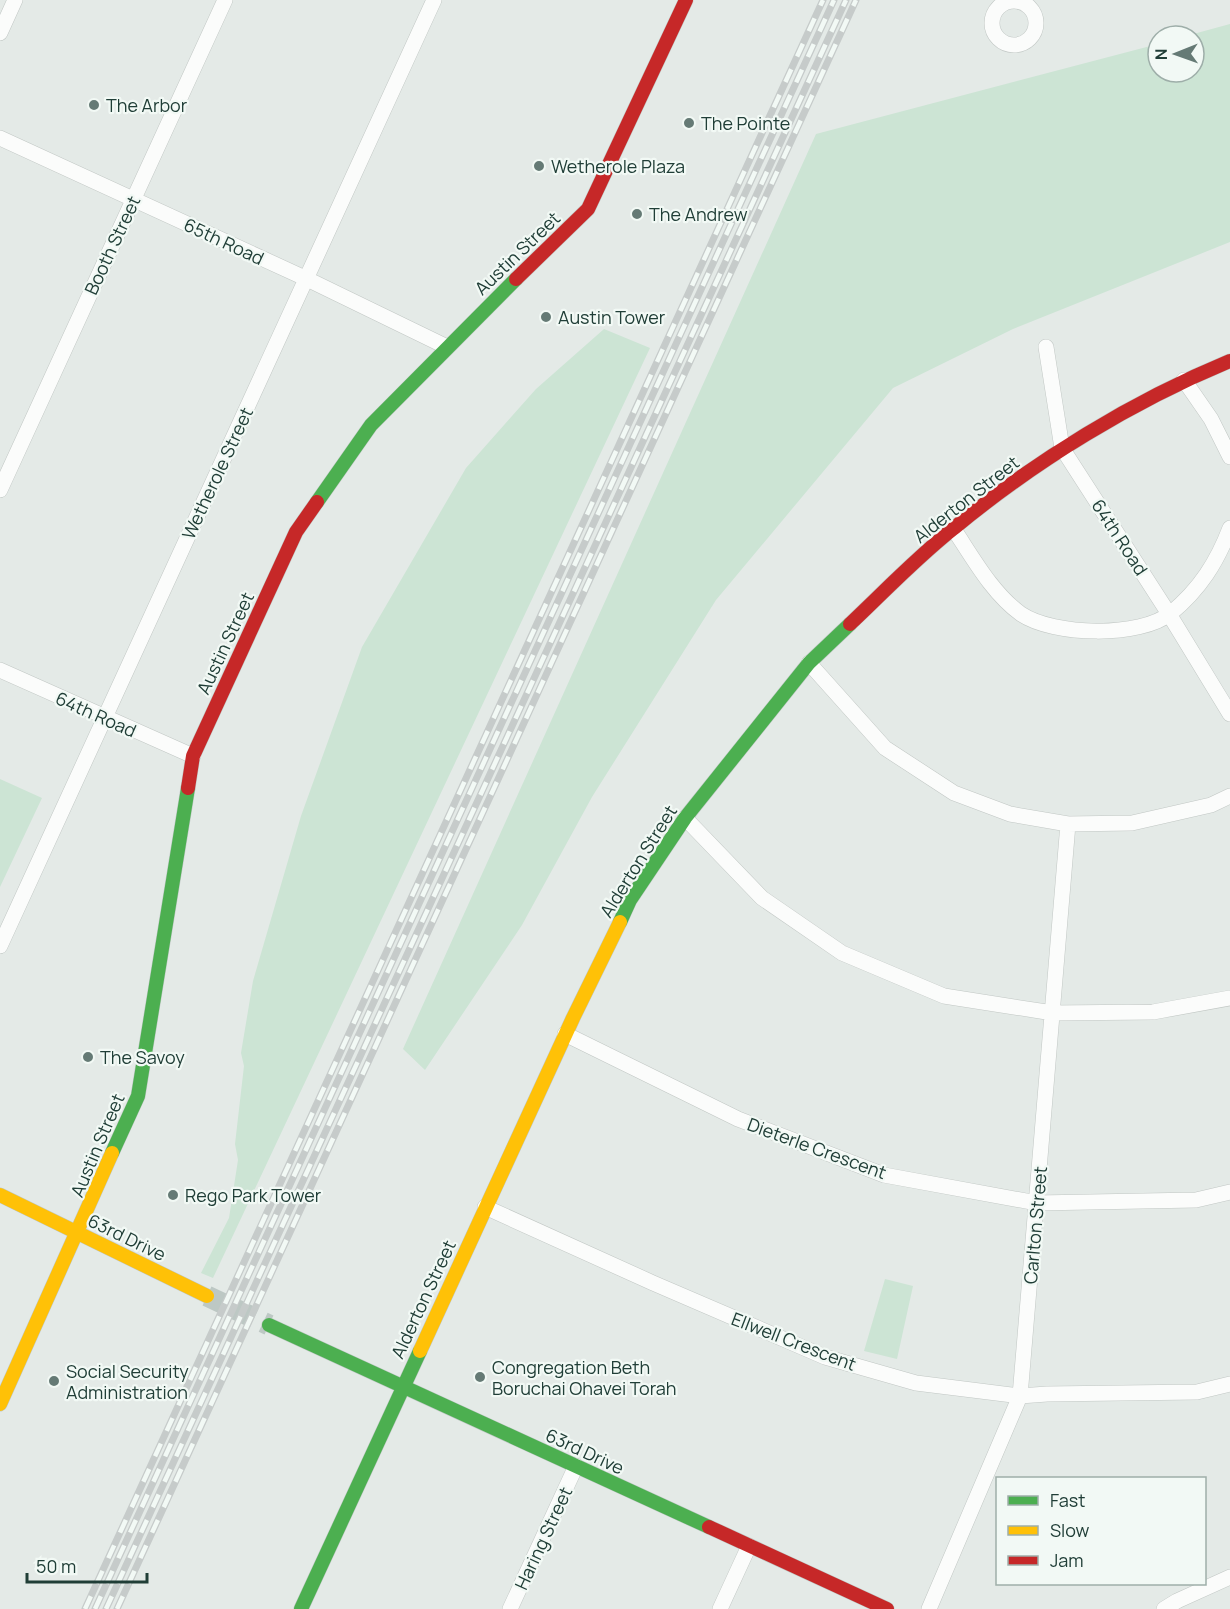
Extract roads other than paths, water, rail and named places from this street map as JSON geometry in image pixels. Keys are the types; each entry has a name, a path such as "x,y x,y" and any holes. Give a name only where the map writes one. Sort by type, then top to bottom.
{"street":[{"path":"0,33 15,0"},
{"name":"Booth Street","path":"0,490 225,0"},
{"name":"Wetherole Street","path":"0,946 434,0"},
{"name":"Austin Street","path":"0,1404 138,1096 193,756 296,532 371,424 588,209 686,0"},
{"name":"65th Road","path":"0,138 307,279 447,347"},
{"name":"64th Road","path":"1046,347 1062,448 1169,614 1230,714"},
{"name":"Alderton Street","path":"301,1609 565,1034 630,900 685,818 809,663 953,528 1062,448 1184,381 1230,361"},
{"path":"1184,381 1211,419 1230,457"},
{"path":"953,528 996,590 1022,615 1047,625 1074,631 1104,632 1143,626 1169,614 1209,573 1224,546 1230,528"},
{"path":"809,663 885,748 954,793 1010,814 1068,824 1132,823 1212,805 1230,796"},
{"name":"64th Road","path":"0,670 193,756"},
{"path":"685,818 762,898 842,952 944,996 1053,1013 1153,1012 1230,998"},
{"name":"Carlton Street","path":"929,1609 1020,1396 1068,824"},
{"name":"Dieterle Crescent","path":"565,1034 738,1119 885,1175 1037,1203 1196,1200 1230,1192"},
{"name":"63rd Drive","path":"0,1195 207,1296"},
{"name":"Ellwell Crescent","path":"485,1207 825,1357 916,1383 1020,1396 1197,1392 1230,1384"},
{"name":"63rd Drive","path":"269,1325 887,1609"},
{"name":"Haring Street","path":"510,1609 576,1466"},
{"path":"720,1609 749,1546"},
{"path":"1164,1609 1176,1601 1230,1577"}],"tunnel":[{"path":"207,1296 269,1325"}],"railway":[{"path":"85,1609 823,0"},
{"path":"95,1609 834,0"},
{"path":"106,1609 846,0"},
{"path":"117,1609 856,0"}],"place":[{"name":"The Arbor","path":"94,105"},
{"name":"The Pointe","path":"689,123"},
{"name":"Wetherole Plaza","path":"539,166"},
{"name":"The Andrew","path":"637,214"},
{"name":"Austin Tower","path":"546,317"},
{"name":"The Savoy","path":"88,1057"},
{"name":"Rego Park Tower","path":"173,1195"},
{"name":"Congregation Beth Boruchai Ohavei Torah","path":"480,1377"},
{"name":"Social Security Administration","path":"54,1381"}]}
